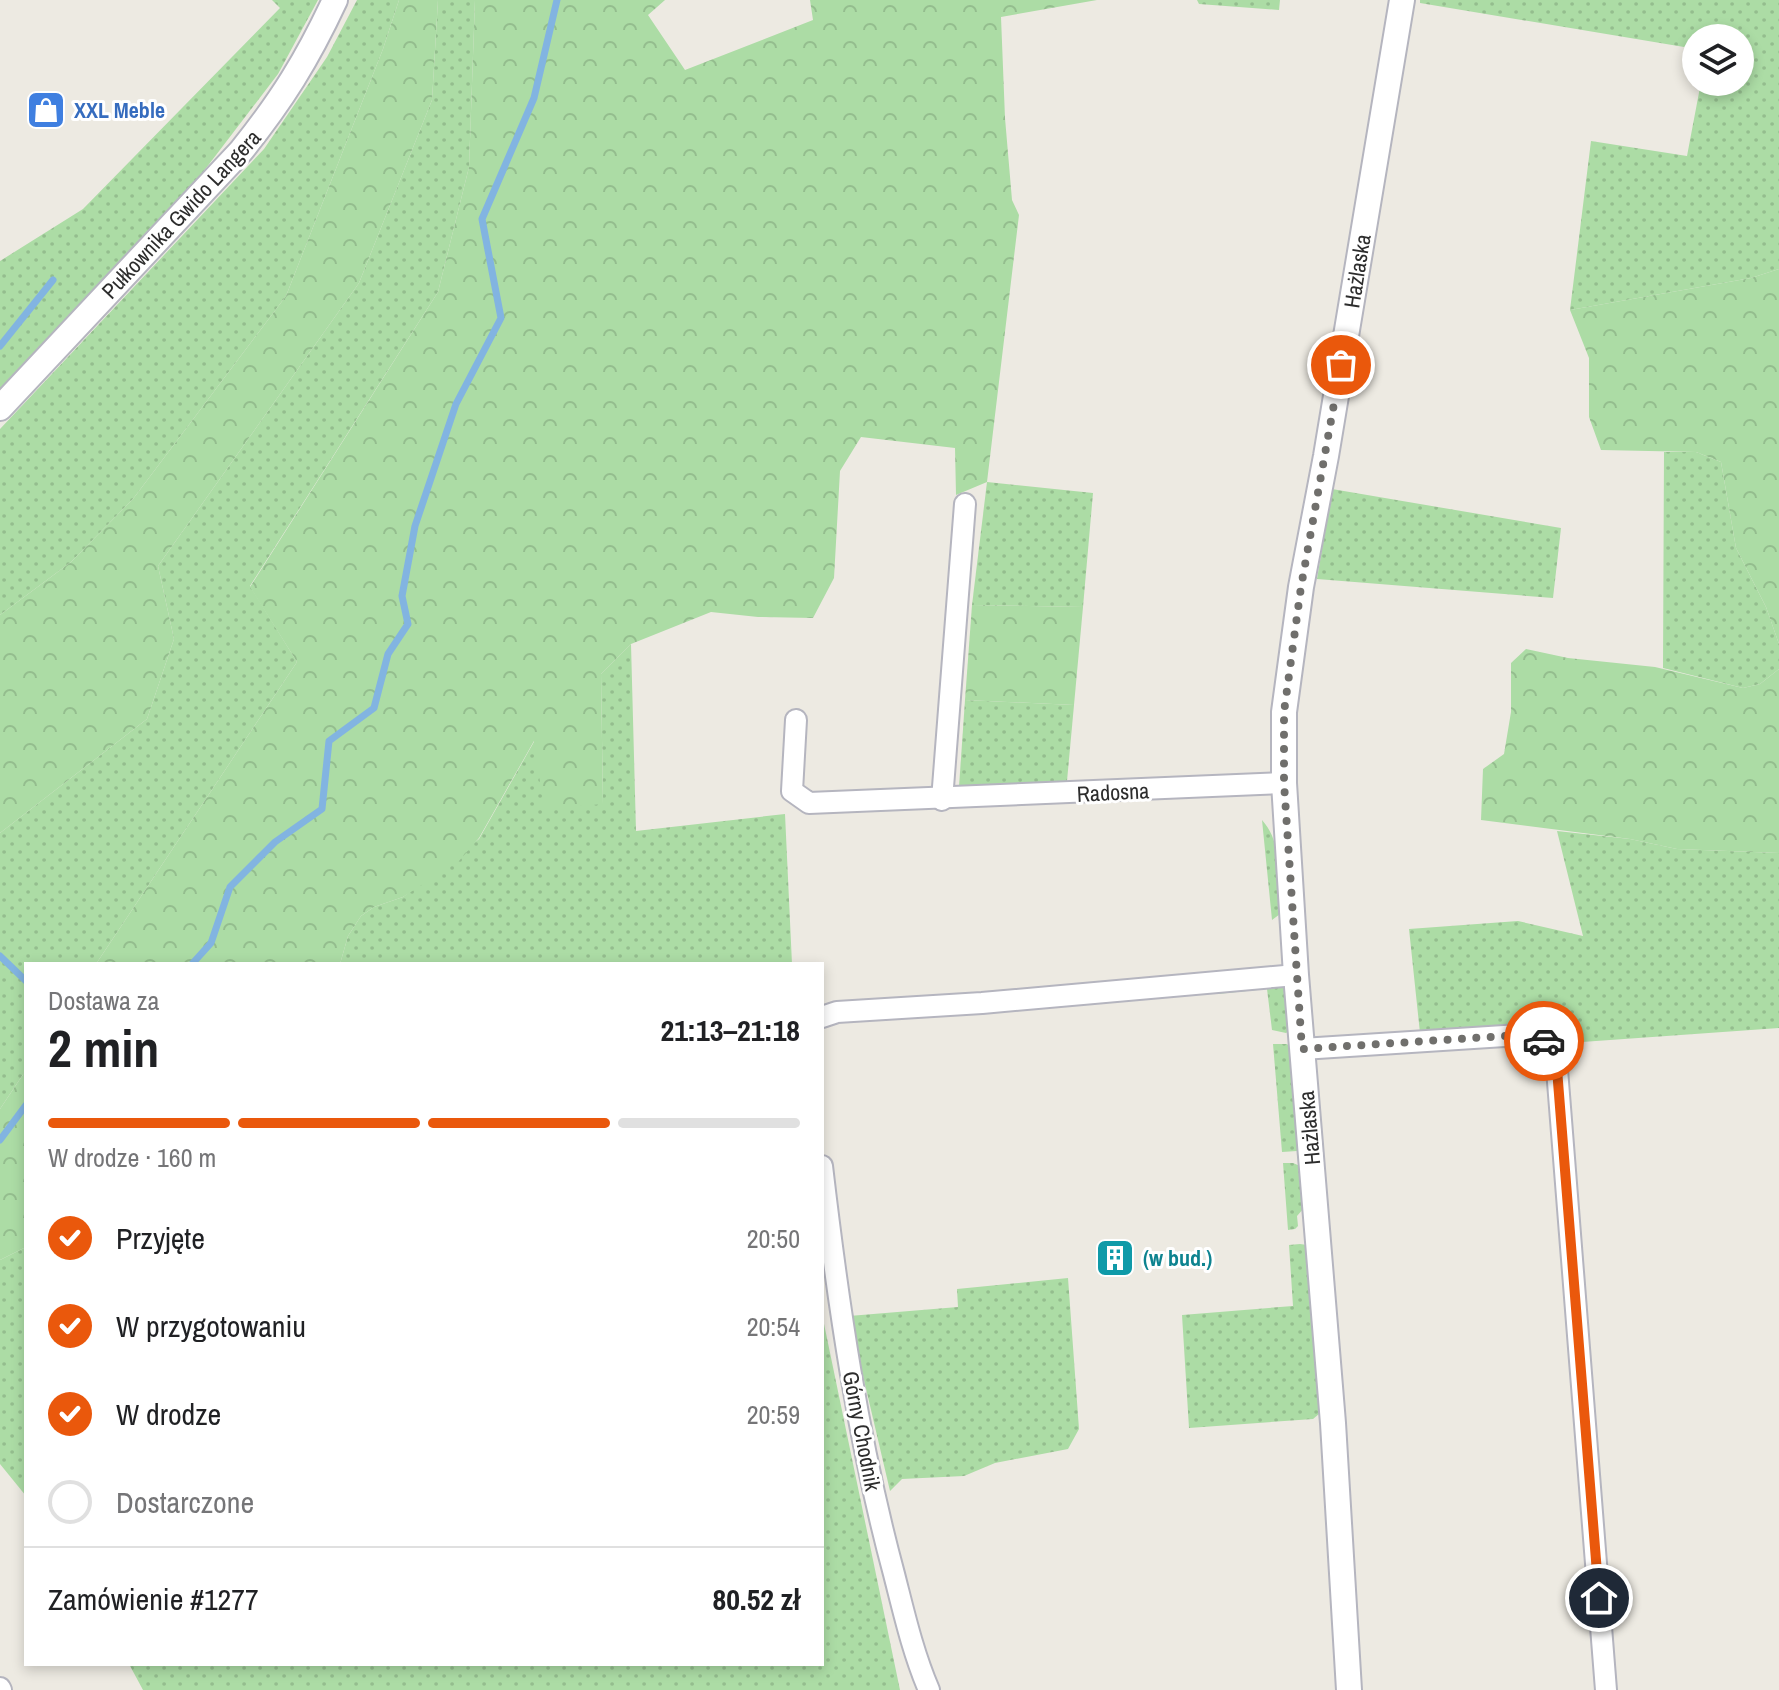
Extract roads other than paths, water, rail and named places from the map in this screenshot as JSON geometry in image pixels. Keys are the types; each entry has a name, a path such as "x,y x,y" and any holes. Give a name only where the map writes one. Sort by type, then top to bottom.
{"street":[{"name":"Pułkownika Gwido Langera","path":"0,408 241,151 298,74 335,0"},
{"name":"Hażlaska","path":"1349,1690 1333,1423 1296,975 1284,783 1284,712 1290,655 1402,0"},
{"path":"942,800 965,504"},
{"name":"Radosna","path":"796,720 792,791 809,803 942,800 1284,783"},
{"path":"824,1016 837,1012 982,1003 1296,975"},
{"path":"1302,1049 1520,1035 1555,1044 1606,1690"},
{"name":"Górny Chodnik","path":"824,1183 834,1268 880,1524 915,1652 929,1690"}],"waterway":[{"path":"194,962 211,943 230,887 275,842 322,809 329,741 374,708 388,654 408,624 402,596 415,526 456,404 501,318 482,219 534,98 557,0"},
{"path":"0,346 53,280"},
{"path":"0,956 24,979"},
{"path":"0,1140 24,1108"}],"place":[{"name":"XXL Meble","path":"46,110"},
{"name":"(w bud.)","path":"1115,1258"}]}
